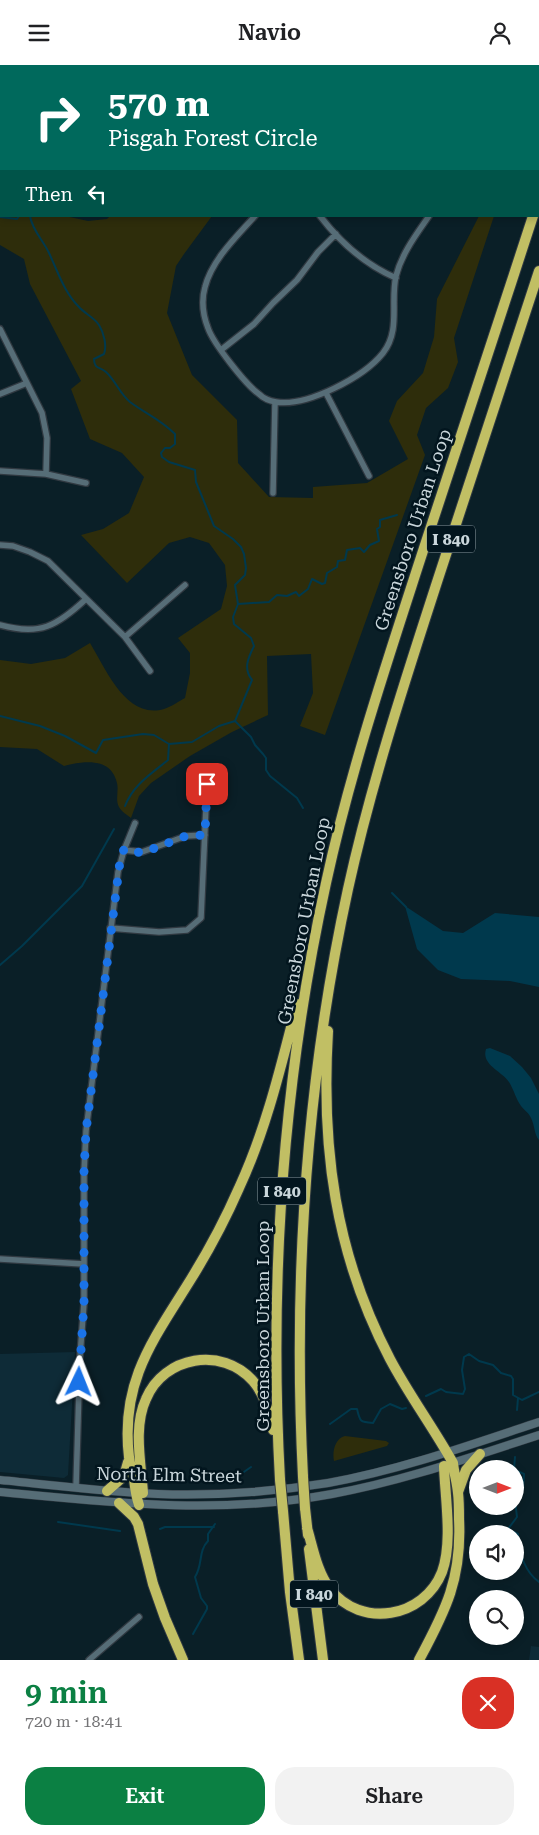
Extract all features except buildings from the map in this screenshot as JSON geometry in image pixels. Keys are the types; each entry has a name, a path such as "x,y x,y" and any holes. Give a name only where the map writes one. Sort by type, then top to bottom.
{"highway":[{"name":"Greensboro Urban Loop","path":"299,1660 282,1511 276,1316 281,1196 296,1052 317,926 335,843 368,720 533,217"},
{"name":"Greensboro Urban Loop","path":"323,1660 307,1528 303,1477 299,1350 302,1223 314,1097 332,972 357,849 381,760 539,271"},
{"path":"107,1491 124,1476 129,1459 129,1415 138,1372 152,1341 211,1245 231,1207 249,1165 266,1119 279,1075 317,926"},
{"path":"307,1528 322,1575 330,1588 340,1599 352,1607 374,1613 394,1613 408,1608 421,1600 439,1578 444,1565 447,1540 447,1452 407,1389 384,1346 364,1301 343,1235 331,1176 325,1079 332,972"},
{"path":"139,1505 139,1435 145,1401 152,1387 163,1375 177,1366 192,1360 208,1359 226,1363 242,1371 253,1381 266,1404 279,1457"},
{"path":"458,1493 466,1470 480,1454"},
{"path":"129,1459 139,1493"},
{"path":"419,1660 444,1614 457,1572 460,1540 458,1493 454,1475 448,1464"},
{"path":"119,1503 134,1517 138,1524 153,1584 183,1660"}],"main road":[{"name":"North Elm Street","path":"0,1480 139,1493 219,1494 302,1487 384,1471 539,1422"},
{"name":"North Elm Street","path":"0,1491 139,1505 219,1506 304,1499 369,1487 539,1435"}],"street":[{"path":"254,217 217,261 205,285 203,307 210,335 221,350 254,390 264,398 275,402 300,401 326,393 369,367 383,353 392,337 394,326 396,278 406,252 428,217"},
{"path":"321,217 336,234 366,261 396,278"},
{"path":"221,350 254,324 297,280 336,234"},
{"path":"0,329 42,413 46,425 46,474"},
{"path":"0,394 27,383"},
{"path":"326,393 369,476"},
{"path":"273,493 275,402"},
{"path":"0,471 46,474 86,483"},
{"path":"0,545 13,546 48,561 125,637 150,671"},
{"path":"125,637 185,585"},
{"path":"0,625 16,629 35,630 60,621 86,599"},
{"path":"110,928 159,932 187,930 201,917 207,784"},
{"path":"76,1487 80,1356 84,1303 84,1172 86,1131 118,872 124,849 135,823"},
{"path":"124,849 142,853 186,836 205,835"},
{"path":"0,1259 84,1264"},
{"path":"89,1660 139,1617"}],"shaded area":[{"path":"0,217 70,217 88,221 107,219 109,217 211,217 176,266 167,313 192,375 237,420 238,463 269,497 313,498 313,487 367,483 408,459 389,421 397,401 423,373 434,337 437,299 478,217 494,217 454,338 458,362 448,388 426,408 417,435 425,455 325,735 300,726 313,693 311,654 267,656 268,715 232,732 190,756 151,783 139,796 131,818 119,807 117,783 114,775 103,765 88,762 64,766 37,749 0,747 0,660 31,664 65,658 90,643 110,678 128,700 139,707 151,710 164,709 185,698 190,673 190,653 178,638 221,609 227,586 225,565 209,543 190,537 169,543 127,583 81,535 103,529 129,513 144,477 122,453 90,439 71,389 81,381 30,284 24,259 0,245"},
{"path":"405,906 443,931 463,933 495,913 539,917 539,987 510,981 461,979 438,970 417,949"},
{"path":"490,1048 510,1056 531,1078 539,1094 539,1140 530,1116 519,1103 509,1082 489,1064 485,1055 486,1049"},
{"path":"75,1352 68,1475 64,1478 0,1472 0,1354"},
{"path":"345,1436 386,1441 389,1443 387,1446 334,1461 335,1446 339,1439"},
{"path":"531,1646 539,1647 539,1660 529,1660"}],"waterway":[{"path":"0,217 17,219 18,217"},
{"path":"0,716 40,726 65,736 96,753 103,740 143,734 154,735 169,744 192,742 219,726 235,721 252,680 247,668 248,659 254,646 251,638 234,624 233,617 238,604 235,585 245,575 246,568 241,547 214,526 196,482 195,470 169,462 162,457 161,453 165,448 170,448 175,444 175,434 164,424 130,402 109,375 95,365 94,359 104,354 105,351 101,328 69,295 47,248 33,226 30,217"},
{"path":"238,604 269,602 277,595 287,596 296,592 299,596 308,589 312,579 322,584 325,583 327,573 337,567 338,561 345,560 347,550 360,548 364,552 370,545 379,541 377,529 380,527 380,520 397,515"},
{"path":"235,721 251,737 266,758 266,770 270,776 297,798 303,808"},
{"path":"125,806 138,786 168,760 169,744"},
{"path":"0,965 22,946 82,886 114,829"},
{"path":"392,893 406,907"},
{"path":"426,1396 441,1389 446,1392 463,1394 465,1389 462,1370 464,1357 469,1354 479,1361 493,1365 501,1373 511,1376 513,1379 513,1395 522,1400 539,1392"},
{"path":"517,1410 518,1398"},
{"path":"330,1424 351,1409 357,1409 361,1420 373,1423 381,1409 390,1404 402,1409 406,1408"},
{"path":"241,1474 251,1467"},
{"path":"511,1525 517,1515"},
{"path":"58,1522 120,1531"},
{"path":"193,1634 207,1609 201,1598 195,1577 203,1549 208,1541 208,1534 215,1524"},
{"path":"160,1529 165,1527 214,1527"},
{"path":"524,1563 539,1582"}],"route":[{"path":"79,1382 84,1303 84,1172 86,1131 110,928 120,861 124,849 142,853 186,836 205,835 207,784"}]}
